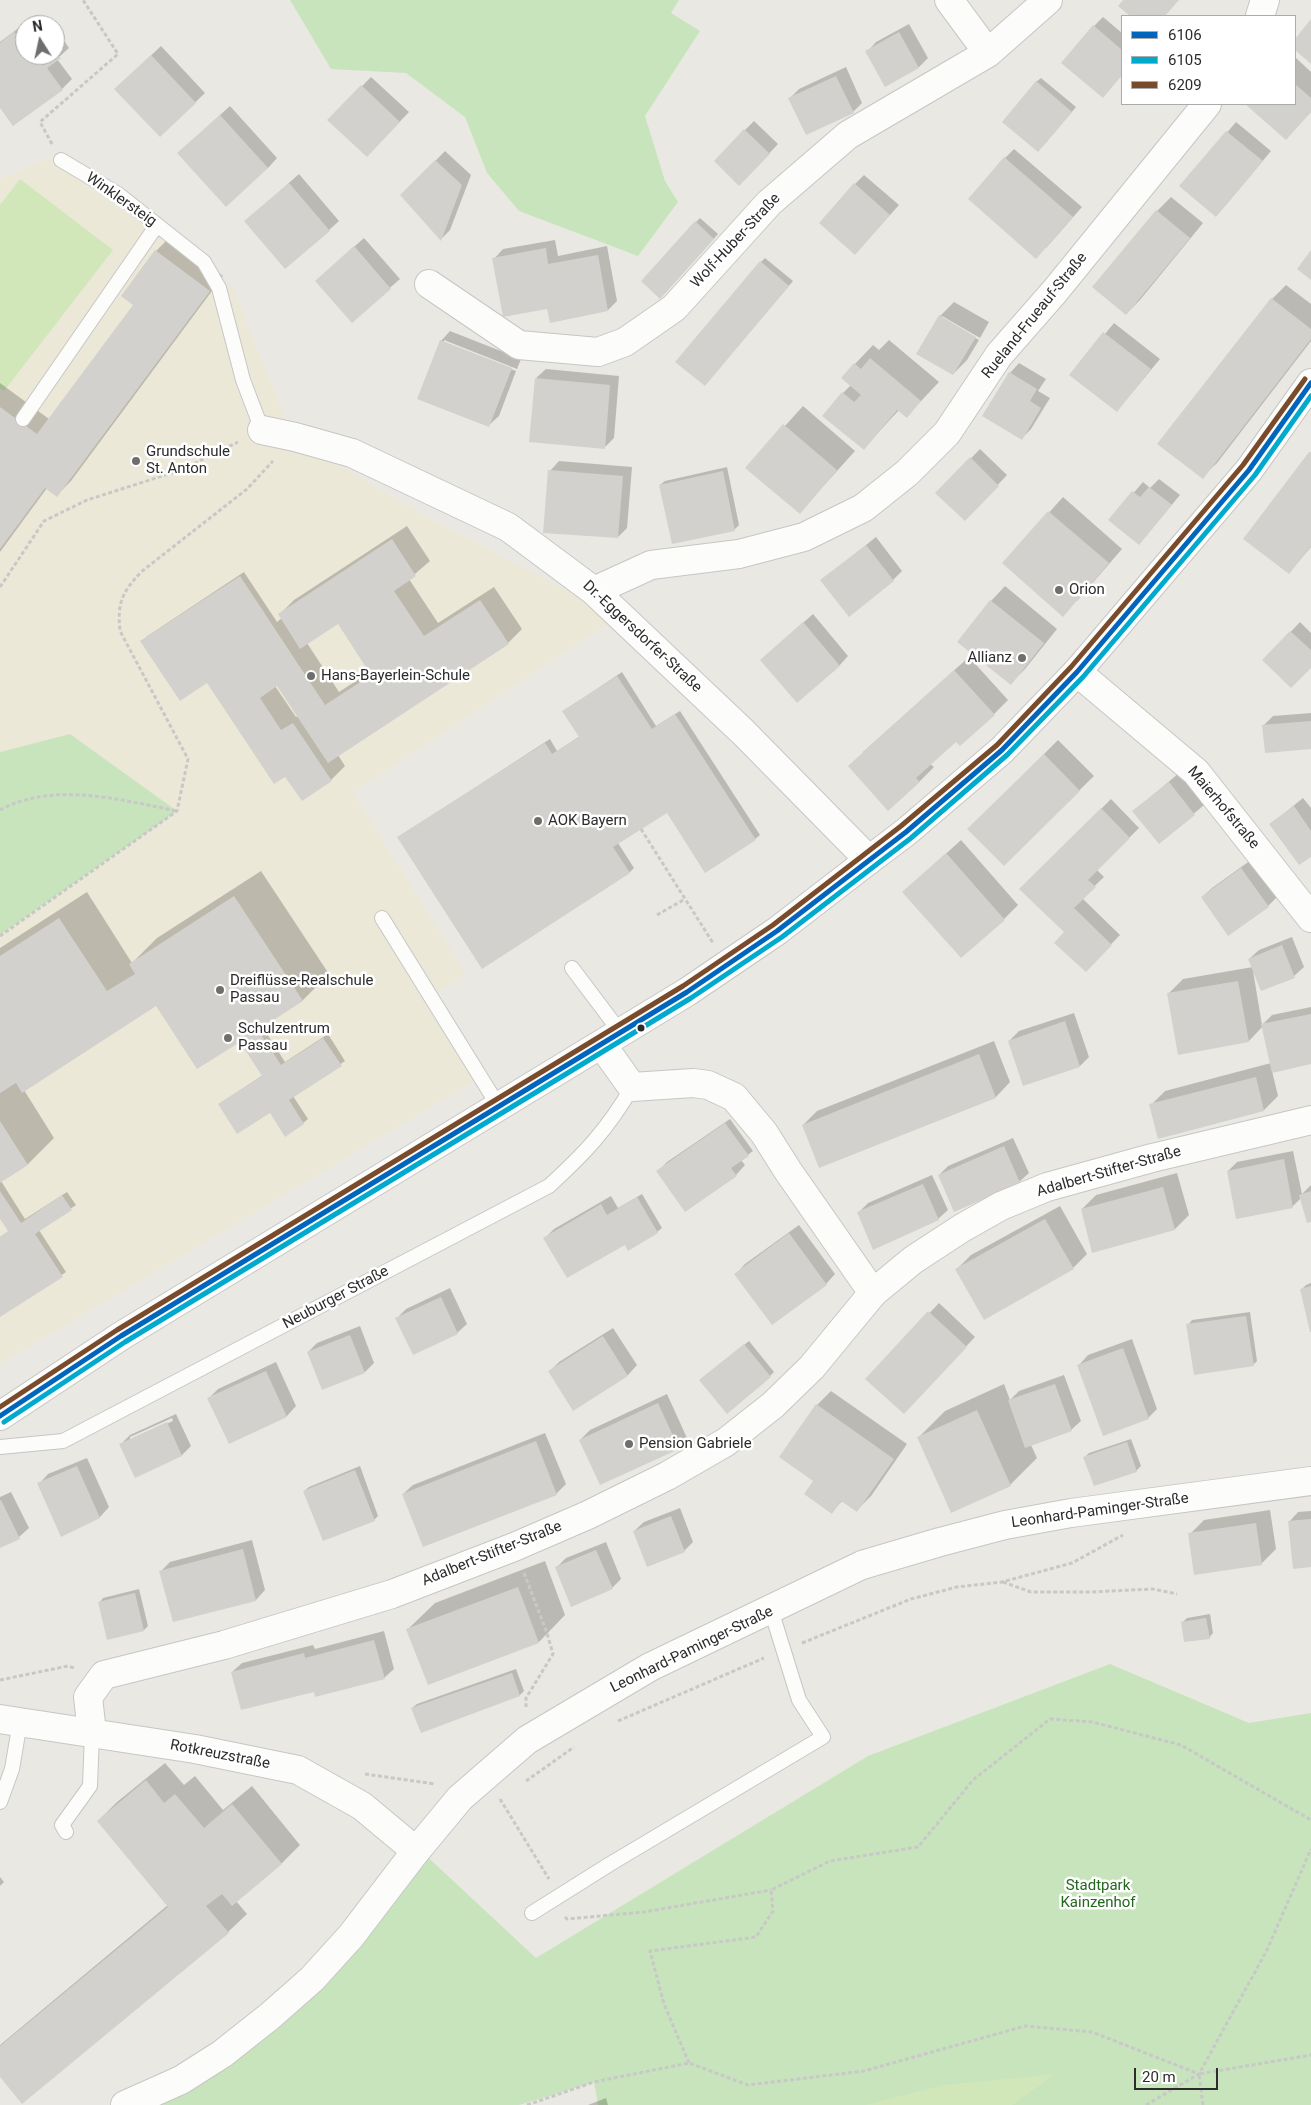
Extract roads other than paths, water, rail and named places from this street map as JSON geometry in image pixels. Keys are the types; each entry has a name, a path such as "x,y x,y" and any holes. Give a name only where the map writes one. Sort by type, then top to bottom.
{"street":[{"path":"949,0 988,53"},
{"name":"Wolf-Huber-Straße","path":"429,284 519,345 598,352 625,342 674,308 769,203 848,135 988,53 1048,0"},
{"path":"1260,15 1265,0"},
{"name":"Rueland-Frueauf-Straße","path":"594,591 651,565 740,554 804,538 862,508 907,473 947,434 999,355 1055,292 1206,105"},
{"path":"5,1406 687,992 777,931 906,832 1002,750 1077,672 1249,470 1311,383"},
{"name":"Dr.-Eggersdorfer-Straße","path":"262,430 352,453 508,526 594,591 744,733 870,860"},
{"name":"Maierhofstraße","path":"1077,672 1196,772 1311,918"},
{"path":"611,1039 632,1087 693,1083 708,1085 734,1097 764,1133 788,1171 873,1293"},
{"name":"Adalbert-Stifter-Straße","path":"92,1732 88,1697 104,1675 224,1645 392,1594 580,1518 667,1476 726,1442 773,1405 812,1367 873,1293 913,1260 962,1228 1001,1206 1047,1188 1152,1158 1311,1120"},
{"name":"Leonhard-Paminger-Straße","path":"125,2105 189,2074 222,2054 270,2016 312,1979 352,1936 416,1851 460,1798 527,1740 587,1702 650,1667 862,1565 940,1542 1005,1525 1070,1513 1311,1481"},
{"name":"Rotkreuzstraße","path":"10,1720 92,1732 298,1770 362,1806 416,1851"}],"lane":[{"name":"Winklersteig","path":"61,160 118,194 204,262 219,288 243,380 262,430"},
{"path":"24,419 157,225"},
{"path":"382,918 499,1107"},
{"path":"572,968 611,1039"},
{"name":"Neuburger Straße","path":"0,1448 63,1441 549,1186 585,1154 616,1116 632,1087"},
{"path":"532,1913 610,1864 823,1737 799,1700 771,1610"},
{"path":"0,1802 12,1769 10,1720"},
{"path":"66,1832 62,1824 90,1786 92,1732"}],"place":[{"name":"Grundschule St. Anton","path":"136,461"},
{"name":"Orion","path":"1059,590"},
{"name":"Allianz","path":"1022,658"},
{"name":"Hans-Bayerlein-Schule","path":"311,676"},
{"name":"AOK Bayern","path":"538,821"},
{"name":"Dreiflüsse-Realschule Passau","path":"220,990"},
{"name":"Schulzentrum Passau","path":"228,1038"},
{"name":"Pension Gabriele","path":"629,1444"}],"park label":[{"name":"Stadtpark Kainzenhof","path":"1098,1894"}]}
